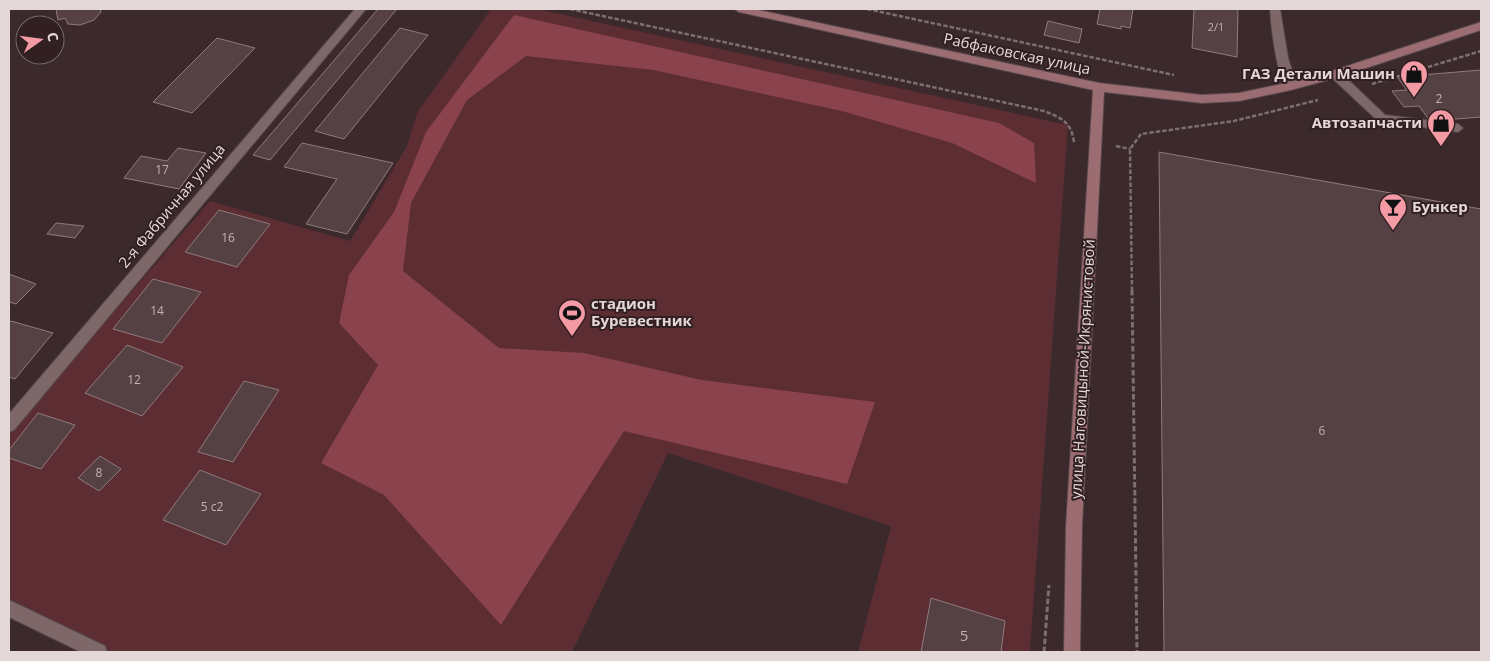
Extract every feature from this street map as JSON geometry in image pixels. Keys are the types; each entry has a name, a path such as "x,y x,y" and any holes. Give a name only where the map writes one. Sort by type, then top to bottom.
{"main road":[{"name":"Рабфаковская улица","path":"739,9 1099,87 1202,100 1239,97 1291,86"},
{"path":"1291,86 1335,74 1481,26"},
{"name":"улица Наговицыной-Икрянистовой","path":"1072,652 1074,526 1099,87"}],"street":[{"name":"2-я Фабричная улица","path":"9,425 361,9"},
{"path":"1275,9 1279,44 1285,71 1291,86"},
{"path":"9,608 99,652"}],"lane":[{"path":"1335,74 1382,118 1458,128"}],"path":[{"path":"570,9 1044,111 1059,117 1072,129 1074,145"},
{"path":"867,9 1178,76"},
{"path":"1136,652 1130,149 1141,134 1234,121 1308,103 1481,51"},
{"path":"1044,652 1049,584"}],"shaded area":[{"name":"стадион Буревестник","path":"491,9 537,9 1068,125 1030,652 858,652 891,526 668,453 572,652 112,652 9,605 9,433 210,201 350,241 407,146 417,113"},
{"path":"514,15 999,123 1034,143 1036,183 952,143 842,111 653,70 526,56 467,100 411,203 403,271 499,348 584,353 702,380 875,402 847,484 624,431 501,625 384,495 321,463 378,365 339,323 349,275 394,212 426,132"}],"building":[{"path":"56,9 100,9 101,12 94,20 80,25 68,24 65,15 57,15"},
{"path":"378,9 397,9 270,160 253,155"},
{"path":"1100,9 1133,9 1130,28 1121,26 1121,29 1097,24"},
{"path":"1194,9 1238,9 1237,57 1192,48"},
{"path":"1048,21 1082,29 1079,43 1044,35"},
{"path":"400,28 428,35 344,139 315,131"},
{"path":"217,38 255,48 192,113 153,102"},
{"path":"1481,70 1481,117 1430,121 1419,106 1404,107 1392,91 1407,90 1397,77"},
{"path":"302,143 393,163 347,234 306,224 337,179 284,167"},
{"path":"178,148 206,153 179,189 124,178 141,156 167,161"},
{"path":"1159,152 1481,209 1481,652 1164,652"},
{"path":"219,210 270,224 237,267 185,252"},
{"path":"56,223 84,226 75,238 47,234"},
{"path":"9,274 36,284 16,304 9,302"},
{"path":"153,279 201,292 162,343 113,329"},
{"path":"11,321 53,333 15,379 9,377 9,323"},
{"path":"127,345 183,367 142,416 85,393"},
{"path":"244,381 279,390 233,462 198,452"},
{"path":"38,413 75,425 41,469 9,458 9,450"},
{"path":"100,456 121,469 99,491 78,478"},
{"path":"200,470 261,494 226,545 163,520"},
{"path":"931,598 1005,621 1001,652 921,652"}],"place":[{"name":"ГАЗ Детали Машин","path":"1414,98"},
{"name":"Автозапчасти","path":"1441,147"},
{"name":"Бункер","path":"1393,231"},
{"name":"стадион Буревестник","path":"572,337"}]}
